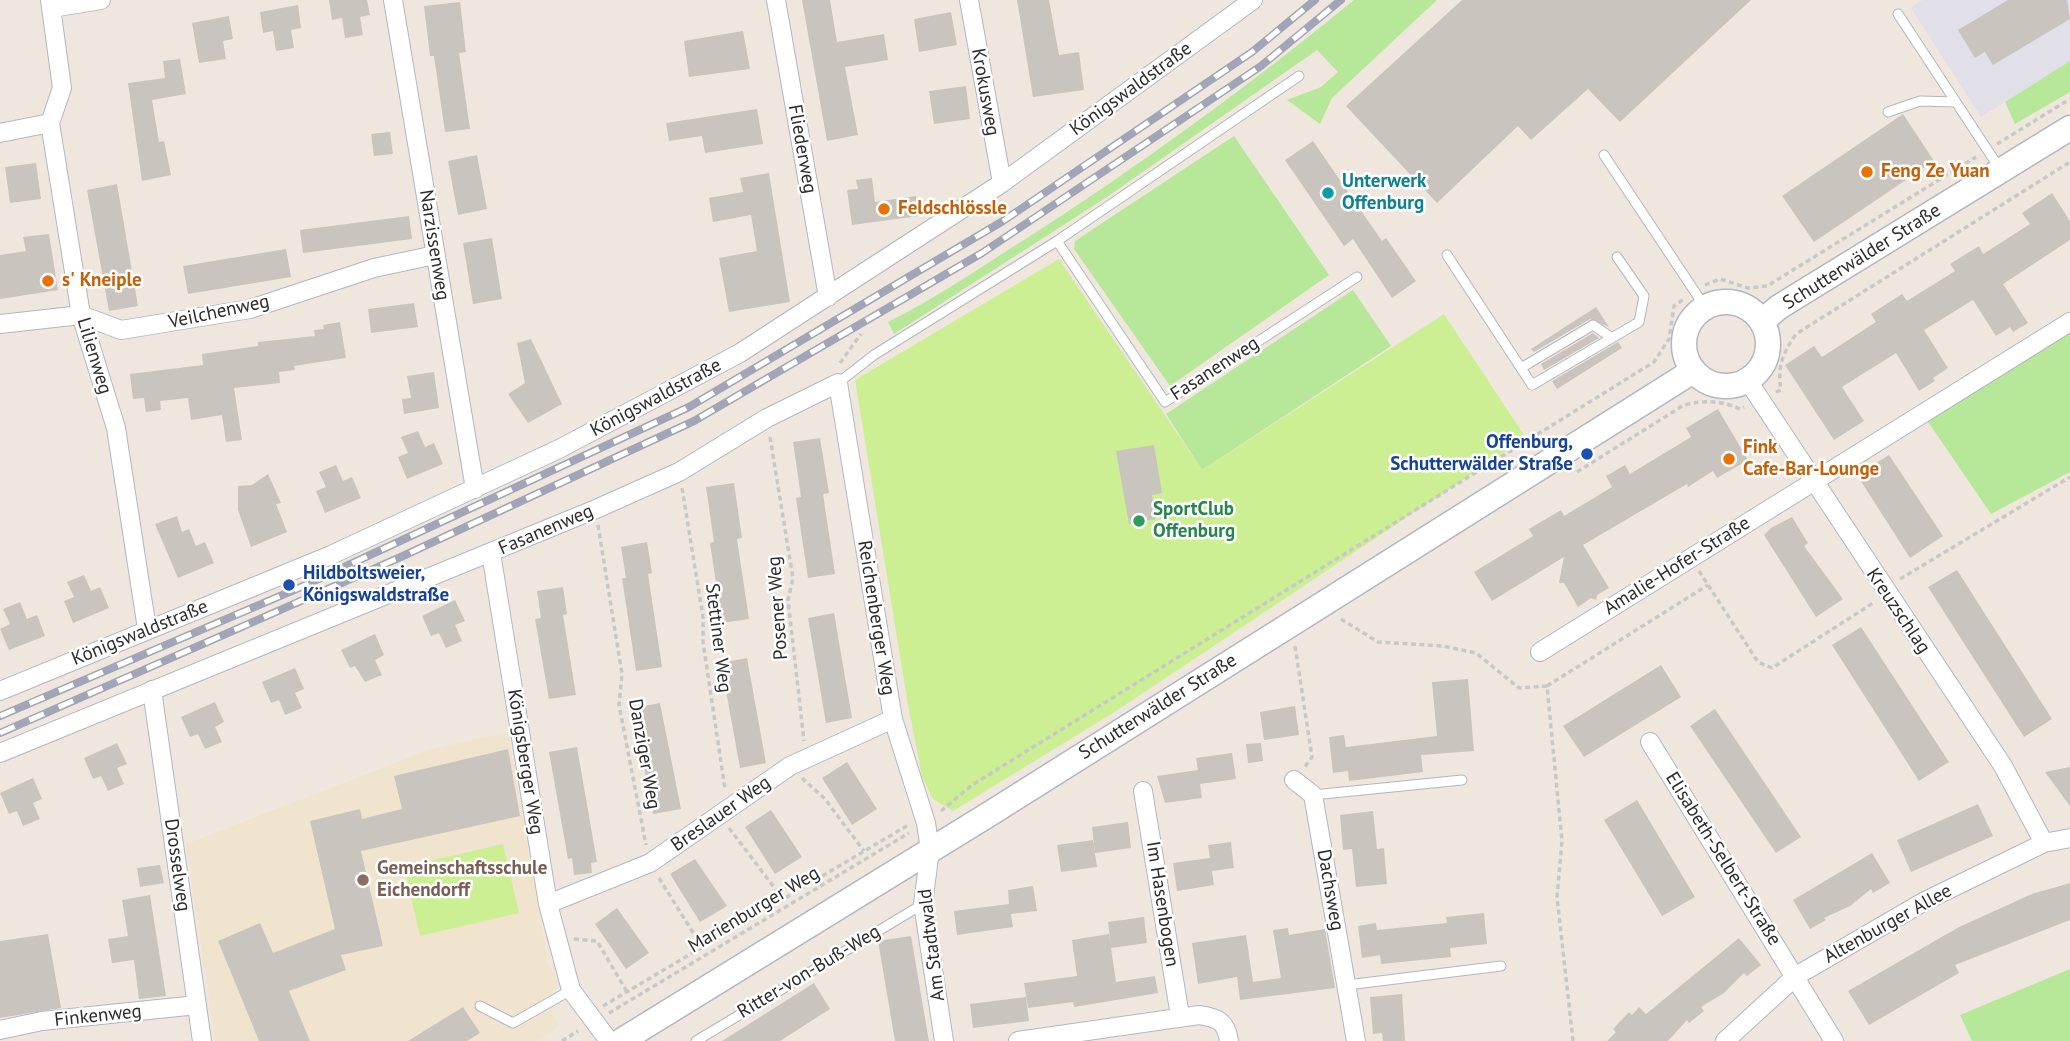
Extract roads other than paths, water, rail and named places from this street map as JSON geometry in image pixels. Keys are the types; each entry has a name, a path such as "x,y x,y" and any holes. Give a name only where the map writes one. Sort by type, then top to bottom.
{"main road":[{"name":"Schutterwälder Straße","path":"1762,321 1779,307 2070,128"},
{"path":"1717,302 1742,305 1762,321 1768,332 1767,358 1754,391 1721,386 1701,378 1693,370 1686,358 1686,329 1694,316 1705,307 1717,302"},
{"name":"Schutterwälder Straße","path":"621,1041 930,850 1290,637 1693,370"}],"street":[{"path":"51,4 101,0"},
{"name":"Narzissenweg","path":"393,0 475,489"},
{"name":"Fliederweg","path":"776,0 828,297"},
{"name":"Krokusweg","path":"969,0 1002,183"},
{"name":"Königswaldstraße","path":"0,691 331,555 559,449 740,354 1002,183 1253,0"},
{"name":"Lilienweg","path":"51,4 62,88 50,123 81,315 116,428 147,629"},
{"path":"0,133 50,123"},
{"name":"Veilchenweg","path":"0,324 81,315 121,330 237,311 374,268 435,255"},
{"name":"Amalie-Hofer-Straße","path":"1540,652 2070,322"},
{"name":"Fasanenweg","path":"0,753 596,509 679,471 767,418 838,383"},
{"name":"Reichenberger Weg","path":"838,383 893,719 925,819 930,850"},
{"name":"Kreuzschlag","path":"1754,391 2003,766 2044,843"},
{"name":"Königsberger Weg","path":"491,553 548,904 572,990 609,1041"},
{"name":"Drosselweg","path":"152,690 202,1041"},
{"name":"Breslauer Weg","path":"548,904 650,863 790,765 893,719"},
{"name":"Elisabeth-Selbert-Straße","path":"1650,742 1834,1041"},
{"path":"1294,780 1313,795"},
{"name":"Im Hasenbogen","path":"1143,792 1180,1016"},
{"name":"Dachsweg","path":"1313,795 1356,1041"},
{"name":"Altenburger Allee","path":"1725,1041 1796,976 1925,901 2044,843 2070,838"},
{"name":"Am Stadtwald","path":"930,850 923,904 944,1041"},
{"name":"Finkenweg","path":"0,1030 42,1021 197,1005"},
{"path":"1018,1041 1199,1014 1218,1018 1224,1024 1229,1041"}],"lane":[{"path":"1898,14 2001,171"},
{"name":"Fasanenweg","path":"838,383 874,355 1058,241 1299,76"},
{"path":"1888,112 1920,101 1955,102"},
{"path":"1604,155 1705,307"},
{"name":"Fasanenweg","path":"1058,241 1165,402 1357,276"},
{"path":"1447,255 1532,385 1639,322 1644,296 1616,257"},
{"path":"1521,368 1593,325 1612,338"},
{"path":"1313,795 1462,780"},
{"name":"Ritter-von-Buß-Weg","path":"696,1041 923,904"},
{"path":"1347,985 1501,967"},
{"path":"480,1006 513,1023 572,990"}],"railway":[{"path":"0,716 301,587 689,407 1003,221 1252,52 1315,0"},
{"path":"0,733 403,556 694,421 982,253 1261,66 1341,0"}],"place":[{"name":"Feng Ze Yuan","path":"1867,172"},
{"name":"Unterwerk Offenburg","path":"1328,193"},
{"name":"Feldschlössle","path":"884,209"},
{"name":"s' Kneiple","path":"48,281"},
{"name":"Offenburg, Schutterwälder Straße","path":"1587,454"},
{"name":"Fink Cafe-Bar-Lounge","path":"1729,459"},
{"name":"SportClub Offenburg","path":"1139,521"},
{"name":"Hildboltsweier, Königswaldstraße","path":"289,585"},
{"name":"Gemeinschaftsschule Eichendorff","path":"363,880"}]}
